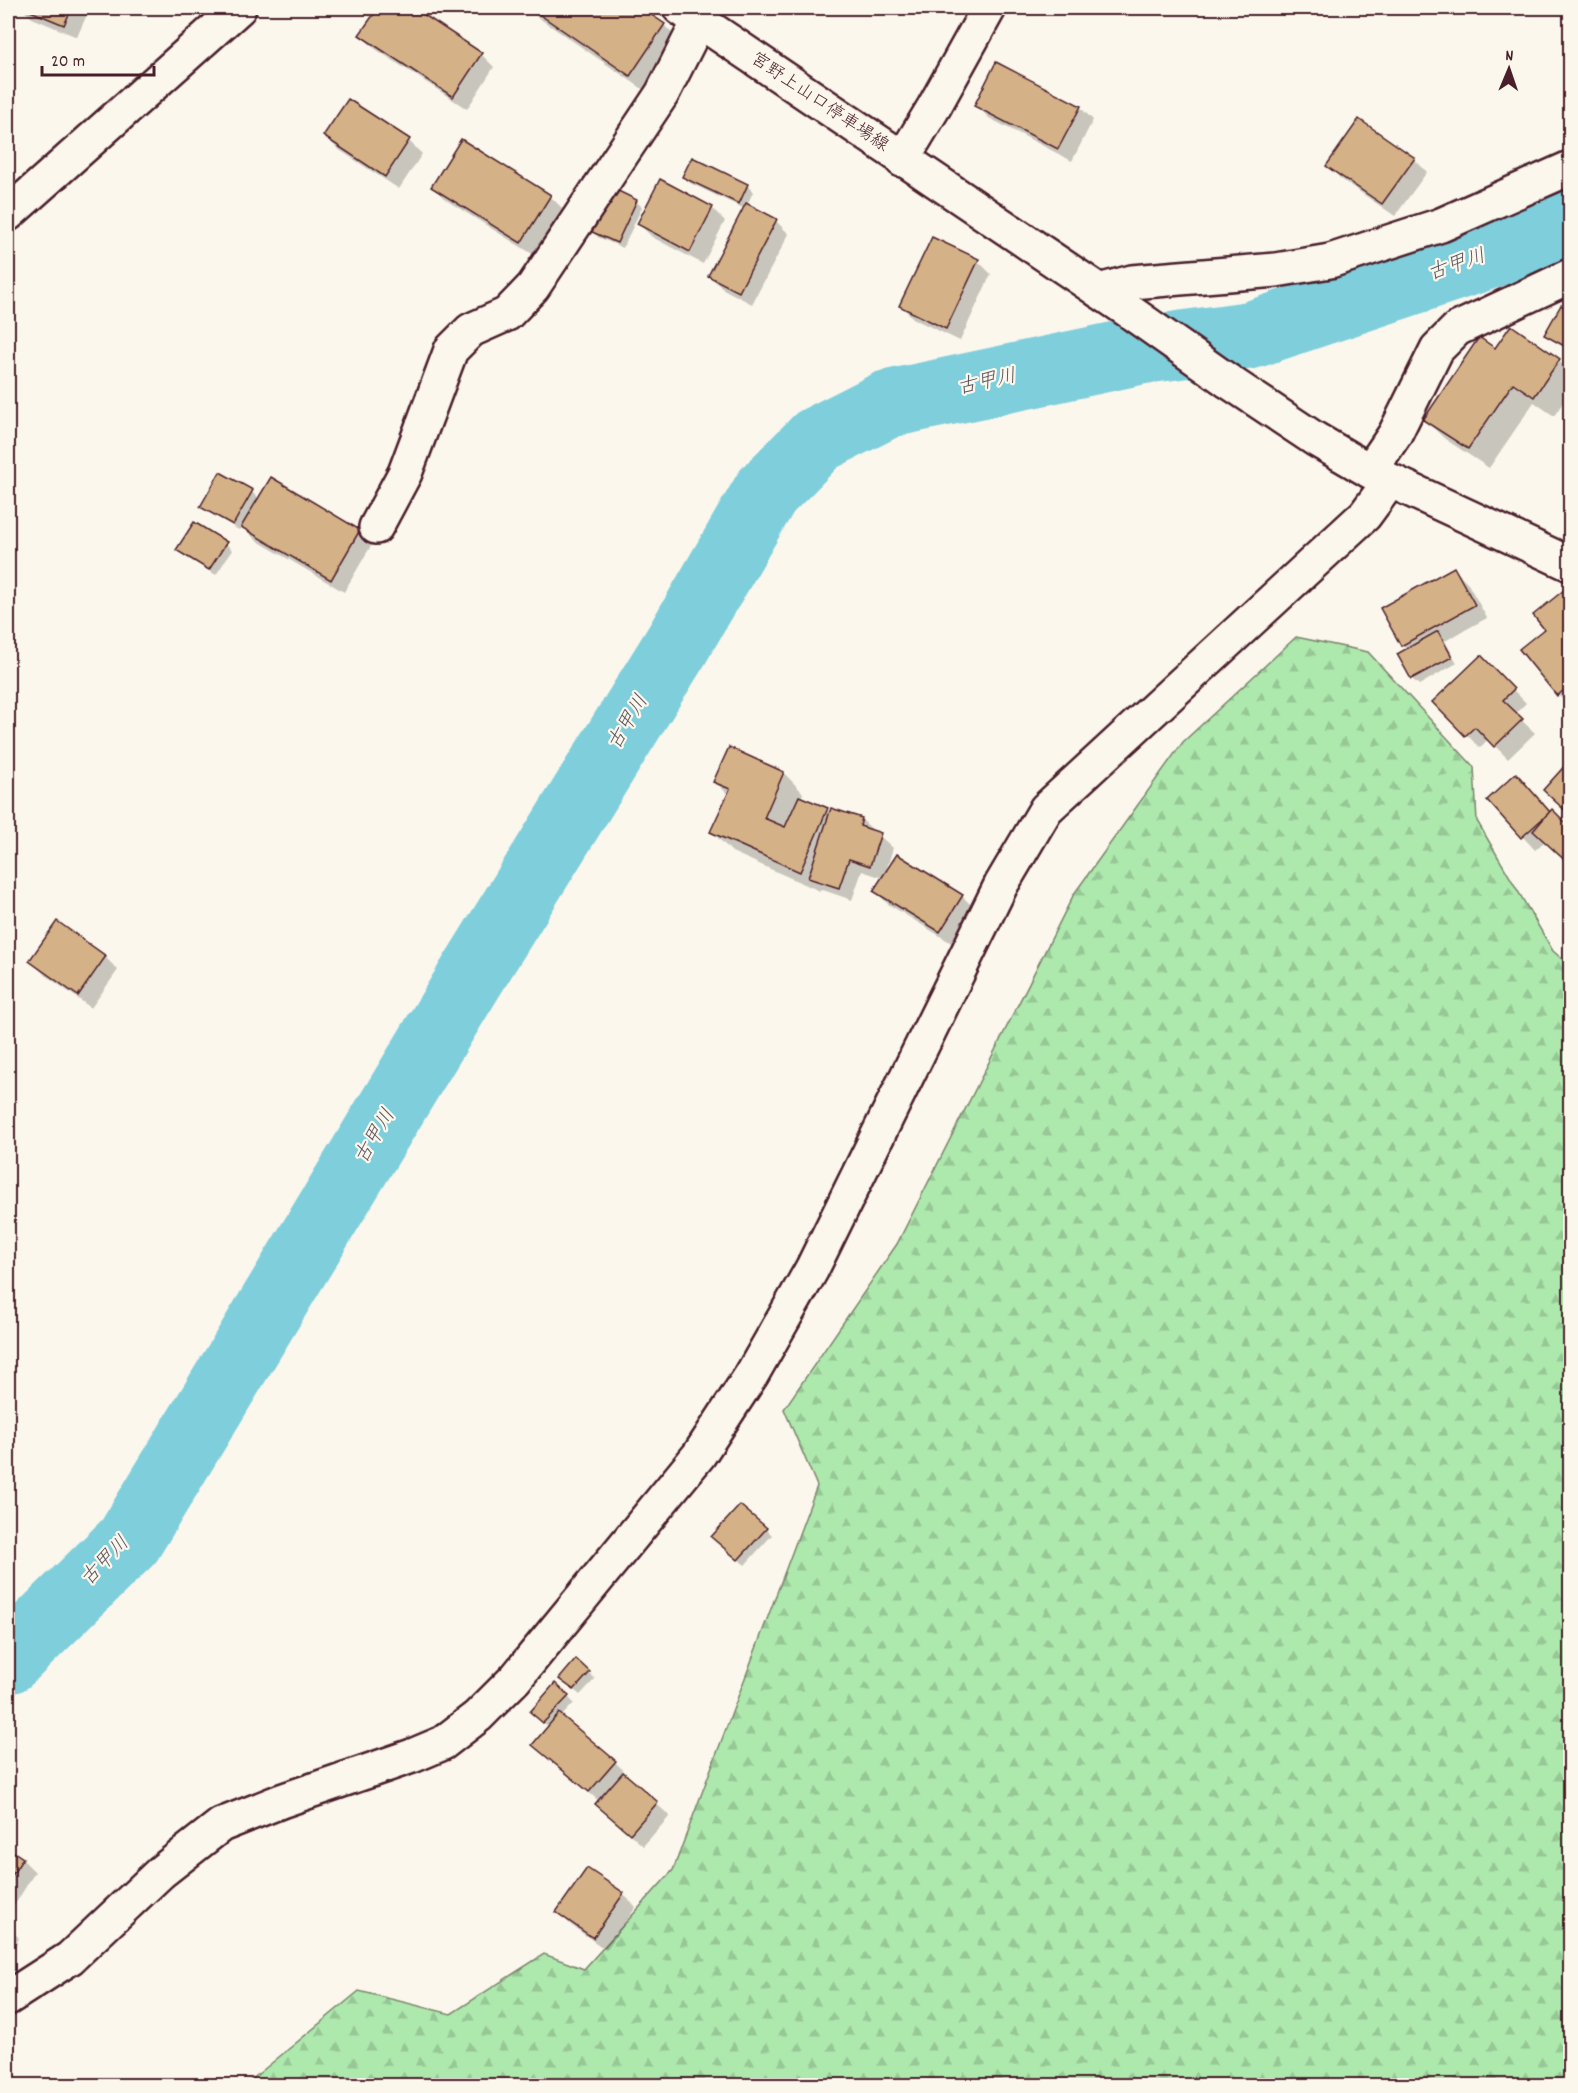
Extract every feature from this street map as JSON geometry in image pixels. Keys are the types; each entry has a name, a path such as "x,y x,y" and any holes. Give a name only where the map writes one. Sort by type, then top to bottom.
{"street":[{"path":"8,214 238,8"},
{"name":"宮野上山口停車場線","path":"689,14 902,160 989,8"},
{"path":"376,527 405,473 451,351 471,330 507,314 532,287 662,94 689,14"},
{"path":"902,160 1126,309 1315,439 1380,476 1570,564"},
{"path":"1098,291 1132,282 1276,270 1330,261 1441,225 1570,168"},
{"path":"8,1998 70,1958 161,1872 221,1826 281,1801 443,1743 478,1716 515,1679 699,1455 752,1374 812,1269 1001,885 1046,808 1365,515 1395,434 1437,349 1458,329 1570,276"}],"green space":[{"path":"1296,637 1368,652 1474,767 1477,821 1553,951 1570,966 1570,2085 245,2085 359,1991 451,2014 544,1954 584,1969 673,1870 817,1486 784,1409 897,1244 1074,894 1183,742"}],"building":[{"path":"23,8 72,8 64,25"},
{"path":"378,8 414,8 482,53 453,97 359,35"},
{"path":"530,8 641,8 665,24 630,76"},
{"path":"996,62 1081,106 1058,149 974,106"},
{"path":"348,99 410,139 385,177 323,136"},
{"path":"1359,119 1415,158 1382,204 1326,166"},
{"path":"461,139 551,195 521,243 431,187"},
{"path":"692,157 748,184 739,204 682,177"},
{"path":"660,179 713,207 690,252 637,224"},
{"path":"610,187 637,200 617,243 590,231"},
{"path":"746,203 777,219 739,292 708,276"},
{"path":"932,237 979,259 946,329 899,306"},
{"path":"1561,305 1570,310 1570,349 1544,335"},
{"path":"1511,325 1560,359 1534,397 1513,383 1468,449 1423,420 1479,337 1495,348"},
{"path":"220,472 253,490 233,525 200,507"},
{"path":"271,477 360,530 331,580 241,527"},
{"path":"194,522 227,542 209,570 176,550"},
{"path":"1454,567 1475,605 1401,646 1380,608"},
{"path":"1564,590 1570,599 1570,685 1557,696 1519,649 1544,629 1533,615"},
{"path":"1438,631 1452,657 1411,679 1397,654"},
{"path":"1481,655 1514,689 1503,700 1523,719 1494,747 1475,727 1465,736 1432,702"},
{"path":"729,747 784,772 764,818 785,827 799,796 828,808 800,872 710,832 730,789 713,782"},
{"path":"1570,760 1570,815 1543,790"},
{"path":"1516,773 1550,812 1521,838 1487,800"},
{"path":"831,808 862,818 860,826 881,833 870,866 849,859 839,888 808,878"},
{"path":"1552,809 1570,827 1570,865 1533,831"},
{"path":"897,854 963,895 940,932 873,891"},
{"path":"57,921 106,956 78,996 29,961"},
{"path":"740,1505 767,1528 738,1560 711,1537"},
{"path":"576,1659 590,1672 574,1690 559,1679"},
{"path":"555,1683 569,1696 543,1723 530,1712"},
{"path":"559,1713 616,1761 589,1792 532,1745"},
{"path":"623,1772 658,1802 630,1834 595,1804"},
{"path":"8,1848 23,1858 8,1882"},
{"path":"587,1868 624,1893 593,1938 556,1912"}],"waterway":[{"name":"古甲川","path":"8,1660 129,1541 470,979 677,645 766,492 817,440 888,404 1143,350 1251,335 1513,247 1570,223"}]}
